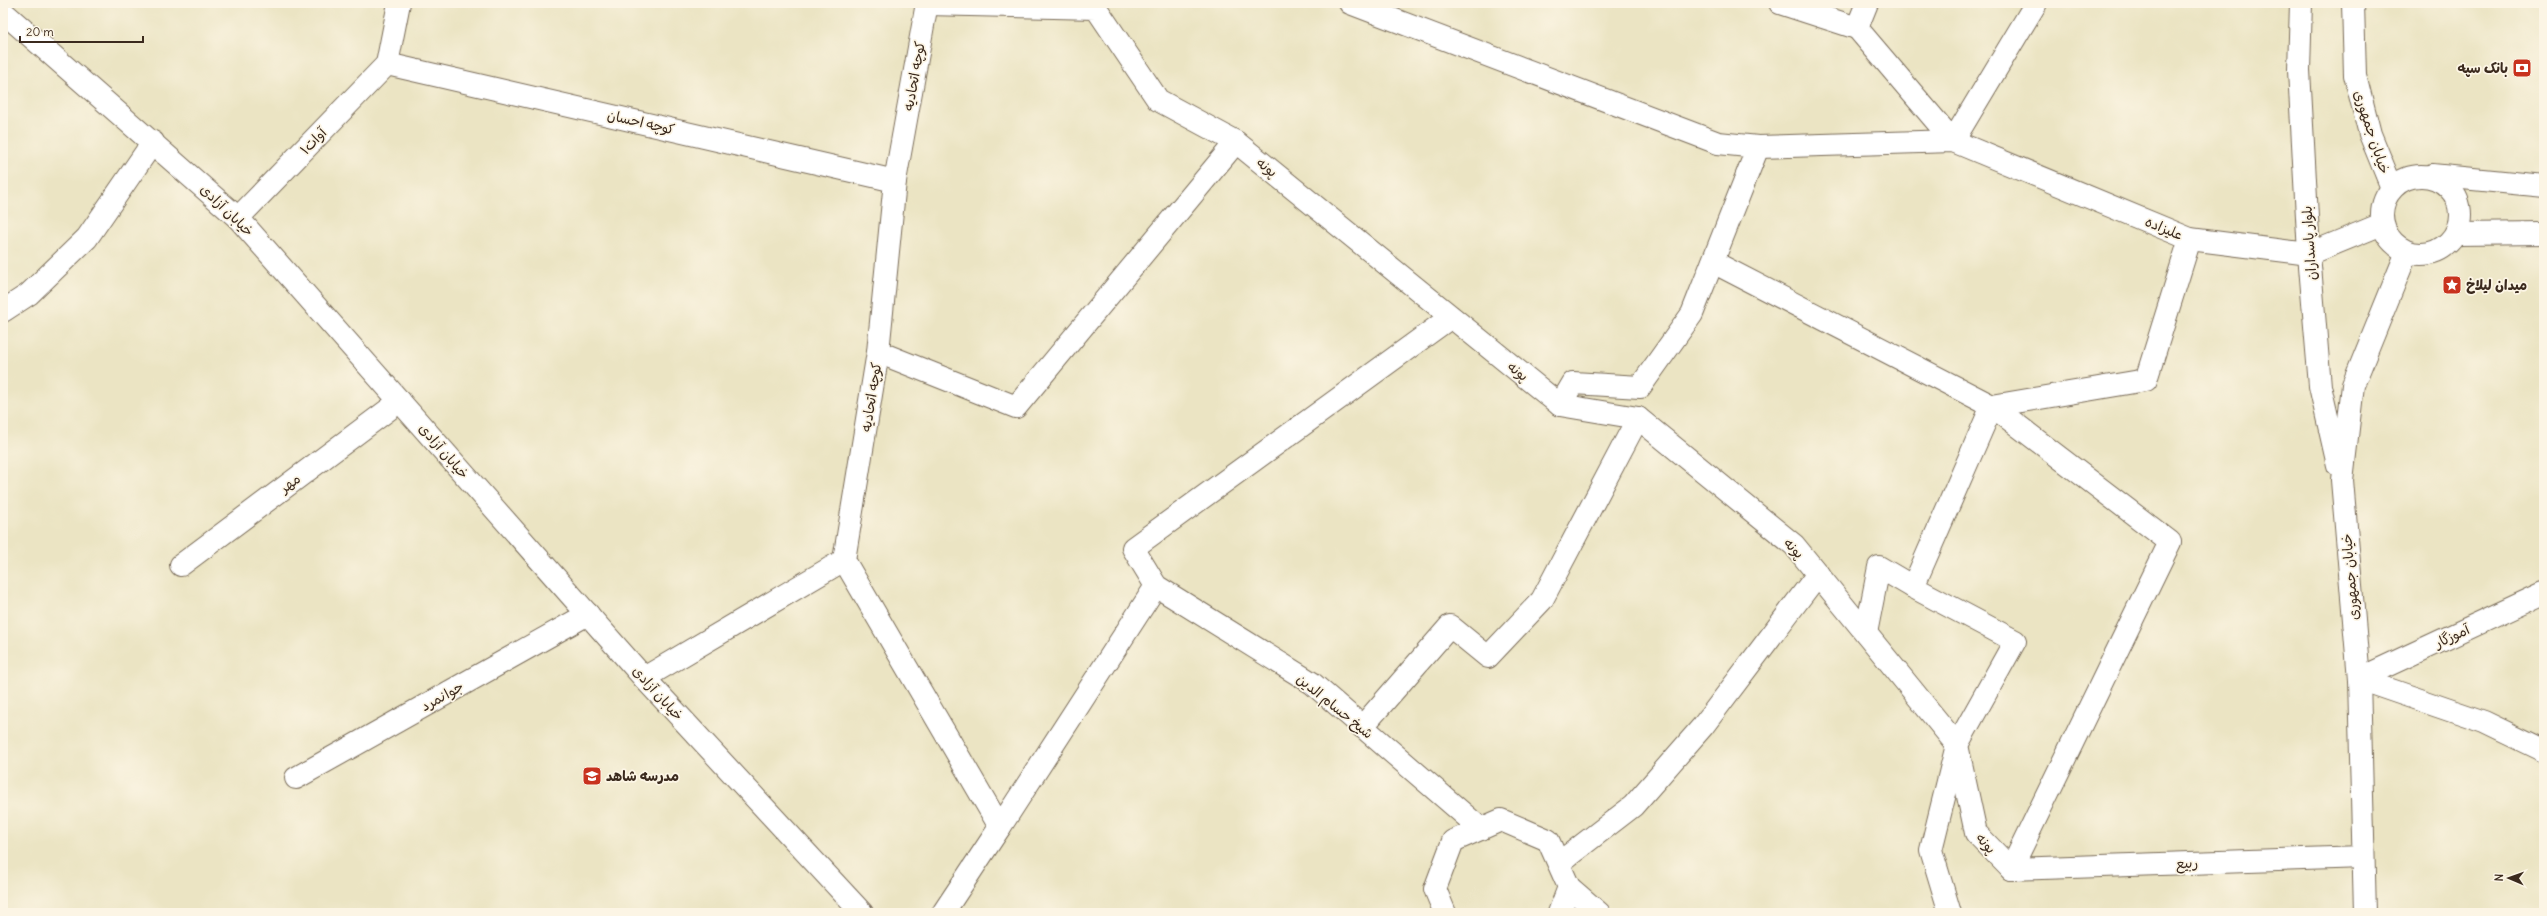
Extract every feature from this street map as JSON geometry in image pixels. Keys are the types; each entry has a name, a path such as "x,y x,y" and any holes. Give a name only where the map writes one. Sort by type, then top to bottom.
{"street":[{"path":"387,64 399,3"},
{"name":"پونه","path":"927,3 1100,5 1158,100 1236,142 1560,405 1638,418 1794,545 1818,574 1957,745 1976,833 2011,870"},
{"name":"کوچه اتحادیه","path":"844,560 878,352 895,181 927,3"},
{"path":"1350,3 1718,144 1758,147 1953,140"},
{"path":"1780,3 1857,28 1953,140"},
{"path":"1857,28 1867,3"},
{"path":"1953,140 2036,3"},
{"name":"بلوار پاسداران","path":"2301,3 2299,70 2309,254 2320,386 2342,480"},
{"name":"خیابان جمهوری","path":"2353,3 2354,75 2370,134 2392,188"},
{"name":"خیابان آزادی","path":"3,12 238,218 644,678 862,913"},
{"name":"کوچه احسان","path":"387,64 895,181"},
{"name":"آوات۱","path":"238,218 387,64"},
{"name":"علیزاده","path":"1953,140 2190,239 2309,254 2382,224"},
{"path":"3,312 29,294 87,238 153,142"},
{"path":"878,352 1016,407 1236,142"},
{"path":"1560,405 1573,383 1640,387 1692,314 1758,147"},
{"path":"2426,174 2444,182 2457,196 2461,215 2457,234 2444,248 2426,254 2407,252 2391,242 2382,224 2382,205 2392,188 2407,177 2426,174 2544,186"},
{"path":"2457,234 2544,233"},
{"path":"1992,406 2146,380 2190,239"},
{"name":"خیابان جمهوری","path":"2365,913 2359,679 2342,480 2353,385 2407,252"},
{"path":"1713,262 1992,406 2170,542 2011,870"},
{"path":"943,913 1000,828 1156,586 1133,548 1451,317"},
{"name":"مهر","path":"181,565 400,401"},
{"path":"1913,587 1992,406"},
{"path":"1362,727 1450,626 1488,657 1542,600 1638,418"},
{"path":"644,678 844,560 1000,828"},
{"path":"1866,633 1879,567 1913,587 2015,641 1957,745 1931,850 1950,913"},
{"path":"1559,863 1633,806 1703,726 1818,574"},
{"name":"شیخ حسام الدین","path":"1156,586 1312,683 1480,829"},
{"name":"آموزگار","path":"2359,679 2544,593"},
{"name":"جوانمرد","path":"296,778 588,614"},
{"path":"2359,679 2484,722 2544,752"},
{"path":"1445,913 1435,889 1454,841 1501,820 1548,840 1569,887 1599,913"},
{"name":"ربیع","path":"2011,870 2363,857"},
{"path":"1558,913 1569,887"}],"place":[{"name":"بانک سپه","path":"2522,68"},
{"name":"میدان لیلاخ","path":"2452,285"},
{"name":"مدرسه شاهد","path":"592,776"}]}
